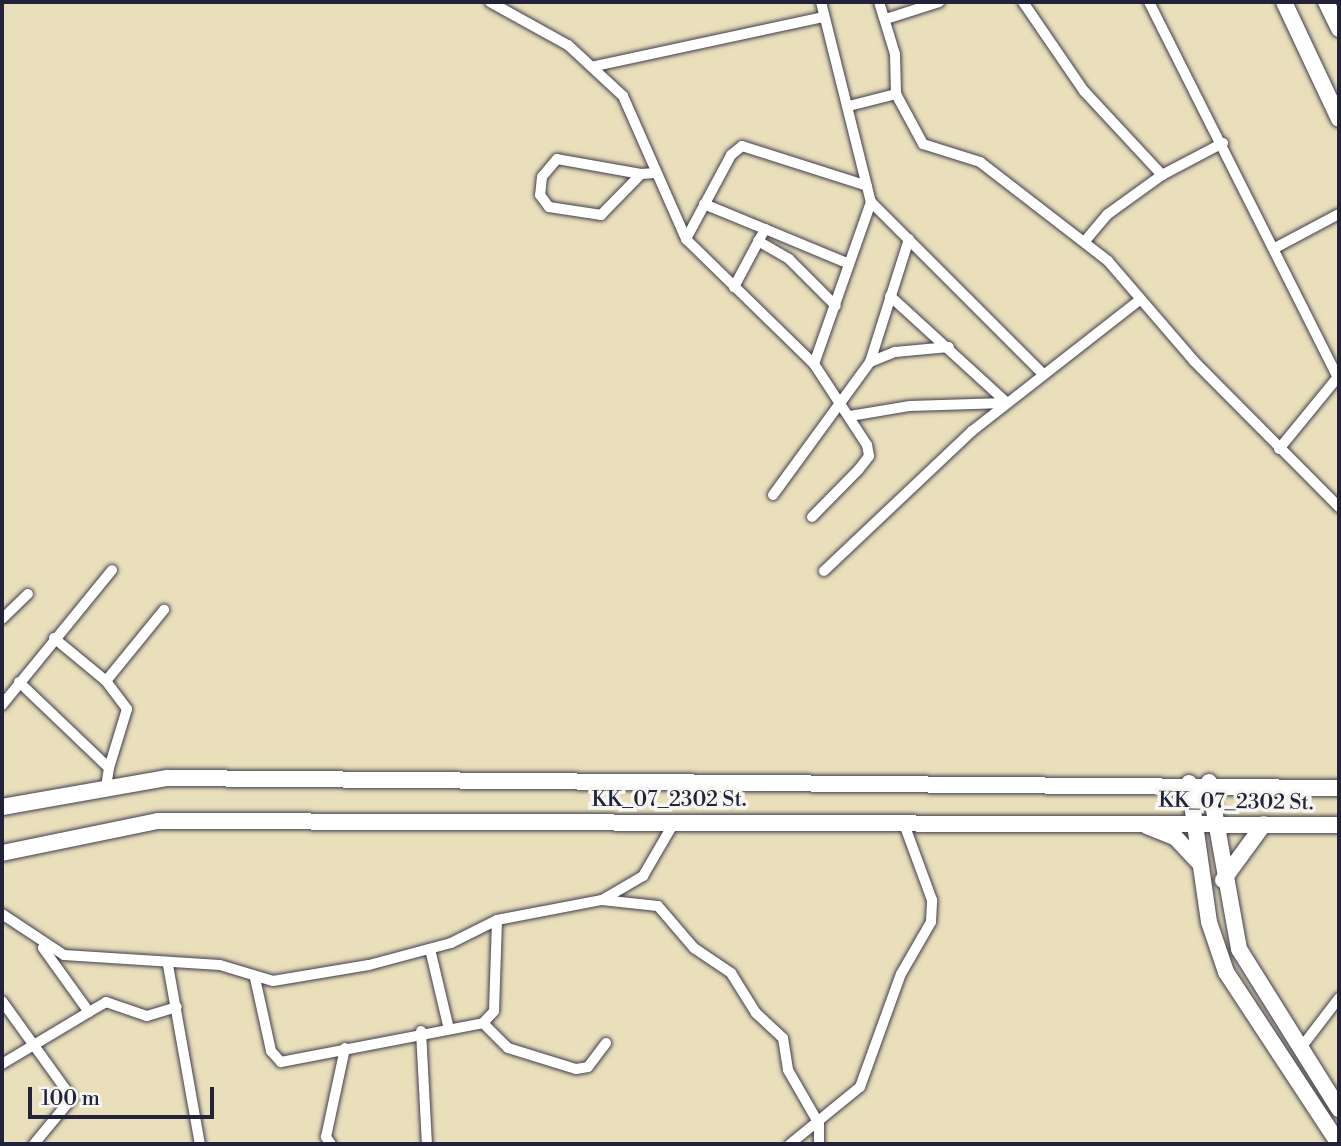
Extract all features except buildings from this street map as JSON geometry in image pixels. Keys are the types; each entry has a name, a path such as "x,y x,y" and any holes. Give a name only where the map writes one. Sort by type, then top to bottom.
{"main road":[{"path":"1284,2 1339,119"},
{"path":"1326,2 1339,29"},
{"name":"KK_07_2302 St.","path":"2,807 106,786 167,779 956,784 1209,782 1339,788"},
{"path":"1209,782 1223,880 1244,960 1339,1109"},
{"path":"1189,783 1209,922 1226,972 1339,1144"},
{"name":"KK_07_2302 St.","path":"2,853 158,821 675,821 958,826 1131,821 1339,825"},
{"path":"1131,821 1176,838 1201,866"},
{"path":"1223,880 1264,824"},
{"path":"1298,1081 1317,1073"}],"street":[{"path":"490,2 553,34 595,66 623,96 686,239 814,364 844,405 869,456 812,517"},
{"path":"821,2 871,202 1042,373"},
{"path":"879,2 886,19 896,94 923,144 980,162 1085,241 1142,299 1279,449 1339,507"},
{"path":"886,19 939,2"},
{"path":"1023,2 1084,91 1162,174"},
{"path":"1149,2 1223,143 1339,378 1279,449"},
{"path":"595,66 824,17"},
{"path":"849,106 896,94"},
{"path":"1085,241 1108,214 1162,174 1223,143"},
{"path":"686,239 704,204 742,146 867,186"},
{"path":"640,174 601,215 549,207 540,195 542,177 557,159 640,174 655,173"},
{"path":"814,364 871,202"},
{"path":"704,204 849,264"},
{"path":"1275,248 1339,214"},
{"path":"734,287 765,229"},
{"path":"774,495 844,405 870,362 909,239"},
{"path":"758,241 789,259 836,306"},
{"path":"890,296 949,347 1006,402"},
{"path":"824,572 1006,402 1042,373 1102,336 1142,299"},
{"path":"870,362 895,352 949,347"},
{"path":"850,416 910,406 1006,402"},
{"path":"2,705 112,569"},
{"path":"2,619 28,593"},
{"path":"106,681 164,610"},
{"path":"54,638 106,681 128,718 109,768 106,786"},
{"path":"19,682 109,768"},
{"path":"602,900 643,876 675,821"},
{"path":"790,1144 819,1125 860,1087 901,974 931,922 932,900 904,824"},
{"path":"2,914 40,944 64,955 168,965 219,965 255,978 355,968 430,949 497,920 602,900 658,906 694,948 731,973 756,1013 783,1038 793,1085 819,1125 819,1144"},
{"path":"255,978 274,1059 345,1048 449,1025 483,1023 494,1011 497,920"},
{"path":"40,944 89,1012"},
{"path":"430,949 449,1025"},
{"path":"168,965 200,1144"},
{"path":"1300,1049 1339,998"},
{"path":"2,1001 72,1098 34,1144"},
{"path":"2,1064 31,1043 106,1002 147,1016 177,1007"},
{"path":"483,1023 508,1048 576,1069 588,1067 606,1043"},
{"path":"421,1031 426,1144"},
{"path":"331,1144 326,1137 345,1048"}]}
